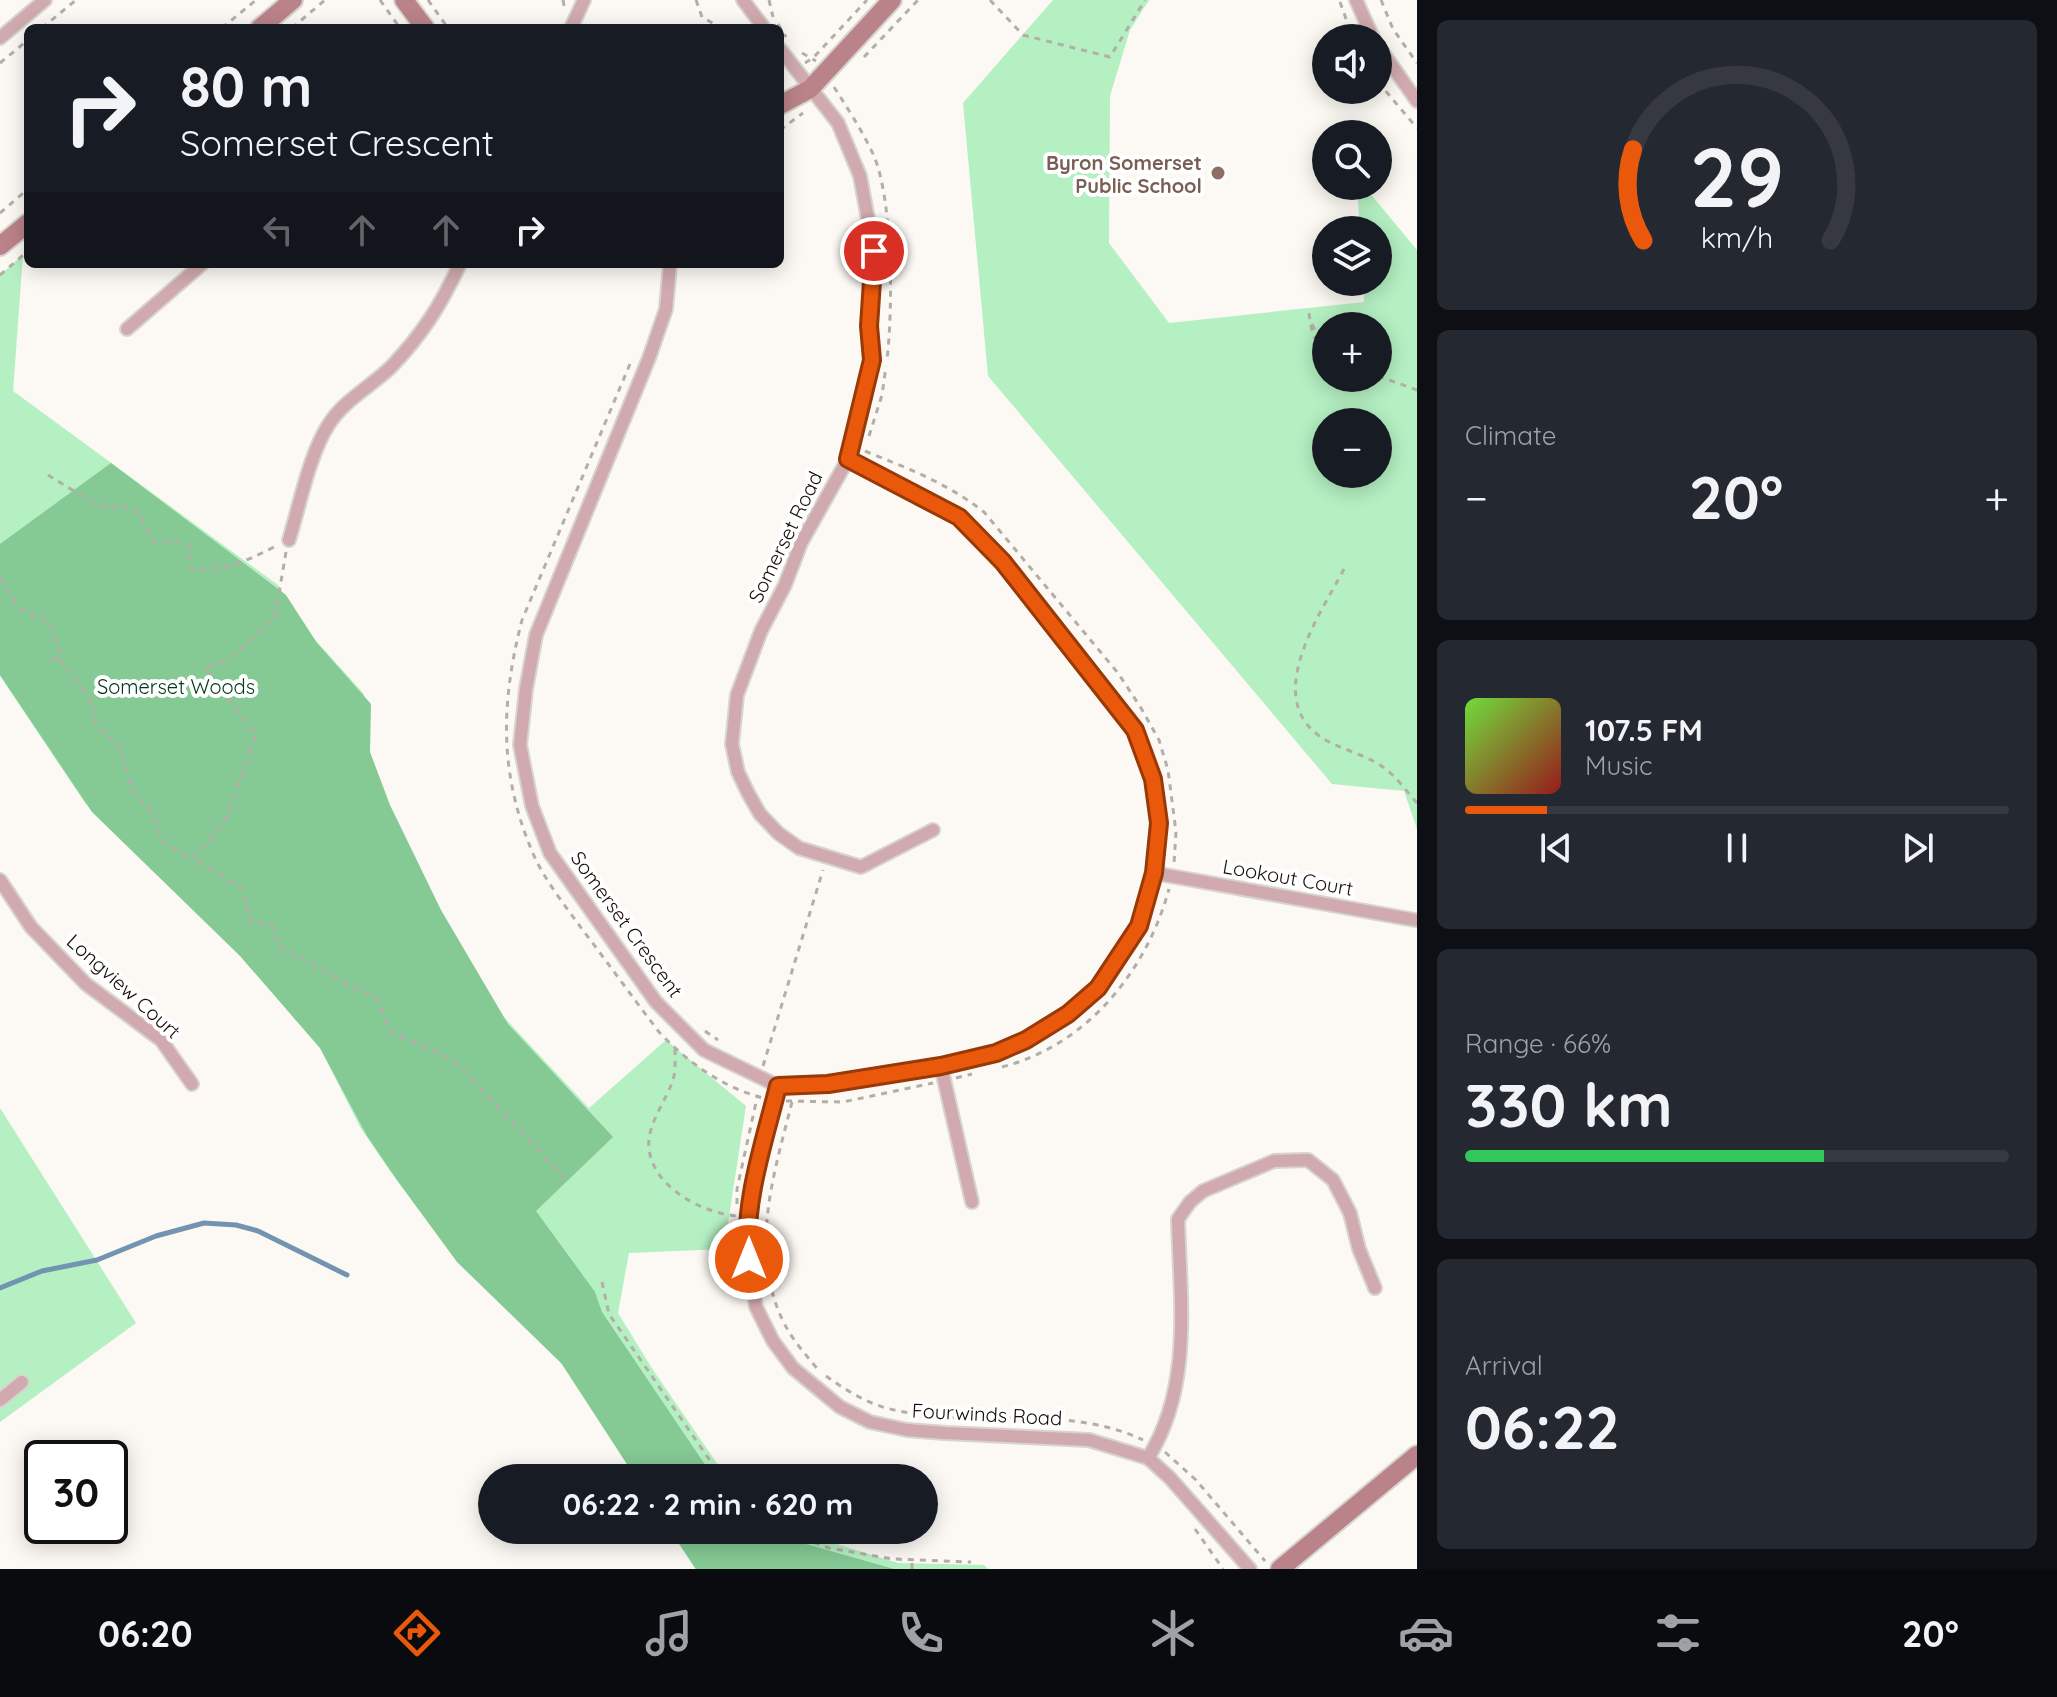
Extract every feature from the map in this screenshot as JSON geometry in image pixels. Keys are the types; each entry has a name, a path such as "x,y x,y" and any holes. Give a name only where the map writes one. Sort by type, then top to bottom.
{"street":[{"path":"0,38 45,0"},
{"path":"265,24 293,0"},
{"path":"404,0 422,24"},
{"path":"573,24 584,0"},
{"path":"743,0 761,24"},
{"path":"784,103 810,89 819,65 892,0"},
{"path":"1356,0 1367,24"},
{"name":"Somerset Road","path":"784,44 796,70 838,123 860,176 874,251 869,326 872,360 848,459 801,543 785,585 761,631 737,695 732,744 738,772 760,814 778,833 799,848 861,867 933,830"},
{"path":"1392,66 1417,101"},
{"path":"0,246 24,226"},
{"path":"127,329 197,268"},
{"path":"289,540 318,444 330,422 390,367 426,326 438,309 457,268"},
{"name":"Somerset Crescent","path":"670,268 666,309 649,358 536,635 520,745 532,806 550,853 656,1002 704,1050 778,1086 828,1084 941,1066 996,1053 1026,1040 1068,1014 1098,988 1139,926 1154,873 1159,823 1153,779 1135,730 1003,562 959,517 848,459"},
{"name":"Lookout Court","path":"1154,873 1415,920"},
{"name":"Longview Court","path":"0,880 31,927 86,984 161,1040 192,1084"},
{"path":"941,1066 972,1202"},
{"name":"Fourwinds Road","path":"778,1086 746,1235 756,1307 773,1341 793,1368 840,1407 870,1422 907,1430 1089,1440 1148,1458 1170,1478 1250,1569"},
{"path":"1148,1458 1150,1442 1166,1427 1175,1399 1181,1358 1178,1219 1203,1191 1274,1161 1308,1160 1333,1180 1350,1213 1359,1249 1375,1288"},
{"path":"0,1400 22,1382"},
{"path":"1280,1569 1417,1455"}],"path":[{"path":"47,24 76,0"},
{"path":"227,24 256,0"},
{"path":"297,24 325,0"},
{"path":"380,0 397,24"},
{"path":"428,0 445,24"},
{"path":"696,0 702,17 714,24"},
{"path":"769,0 776,24"},
{"path":"796,70 819,65 867,0"},
{"path":"856,66 918,0"},
{"path":"990,0 1023,35 1110,57 1145,0"},
{"path":"1381,0 1393,29 1417,63"},
{"path":"1340,2 1348,24"},
{"path":"0,63 24,43"},
{"path":"795,51 819,65 852,116 875,158 884,192 889,231 889,344 882,395 869,437"},
{"path":"1392,99 1417,128"},
{"path":"0,213 24,192"},
{"path":"0,275 24,254"},
{"path":"1309,313 1314,333 1326,355 1317,346 1309,313"},
{"path":"635,353 522,620 510,665 505,749 516,806 536,860 569,911 675,1049 720,1080 757,1097 792,1102 770,1190 764,1238 771,1289 784,1323 822,1374 848,1391 885,1407 924,1414 1083,1422 1122,1430 1150,1442 1196,1480 1271,1569"},
{"path":"1392,382 1417,390"},
{"path":"864,451 931,477 984,512 1118,673 1159,740 1168,770 1176,832 1174,867"},
{"path":"48,475 98,506 133,507 152,541 179,541 191,547 189,566 197,570 239,564 289,540"},
{"path":"193,859 225,821 256,735 205,668 229,660 275,617 289,540"},
{"path":"1344,569 1298,662 1294,696 1302,719 1319,736 1387,770 1417,803"},
{"path":"0,578 19,608 50,623 61,654 52,660 63,662 95,706 95,725 120,747 132,790 150,811 164,843 242,888 251,922 271,924 280,947 377,999 391,1032 454,1060 567,1181"},
{"path":"762,1069 824,866"},
{"path":"701,1027 723,1044"},
{"path":"675,1049 673,1079 654,1124 649,1148 658,1171 673,1191 705,1208 737,1216"},
{"path":"735,1226 737,1189 757,1097"},
{"path":"602,1282 609,1314 712,1464"},
{"path":"1191,1523 1223,1569"},
{"path":"818,1544 912,1560 971,1562"},
{"path":"912,1560 912,1569"}],"green space":[{"path":"1053,0 1149,0 1130,30 1110,96 1109,243 1169,323 1364,302 1364,296 1392,296 1392,220 1417,250 1417,829 1404,791 1332,784 988,376 963,103"},
{"path":"1358,200 1376,200 1389,216 1359,216"},
{"name":"Somerset Woods","path":"23,255 13,391 278,585 310,634 364,694 363,742 382,795 434,900 501,1014 589,1108 666,1040 746,1106 724,1249 629,1253 618,1313 717,1464 627,1464 555,1354 450,1252 390,1171 360,1127 320,1048 232,946 85,803 0,676 0,275"},
{"name":"Somerset Woods","path":"111,463 286,595 317,643 371,704 370,752 390,805 441,910 508,1024 613,1137 536,1211 595,1292 602,1312 705,1464 627,1464 562,1364 457,1262 367,1136 320,1048 240,956 92,812 0,675 0,544"},
{"path":"0,1108 136,1323 0,1422"},
{"path":"679,1544 837,1544 898,1563 984,1565 988,1569 695,1569"},
{"path":"679,1544 806,1544 894,1569 696,1569"}],"waterway":[{"path":"0,1288 42,1271 97,1260 156,1236 204,1223 236,1225 258,1231 347,1275"}],"place":[{"name":"Byron Somerset Public School","path":"1218,173"}],"route":[{"path":"749,1259 746,1235 778,1086 828,1084 941,1066 996,1053 1026,1040 1068,1014 1098,988 1139,926 1154,873 1159,823 1153,779 1135,730 1003,562 959,517 848,459 872,360 869,326 874,251"}]}
